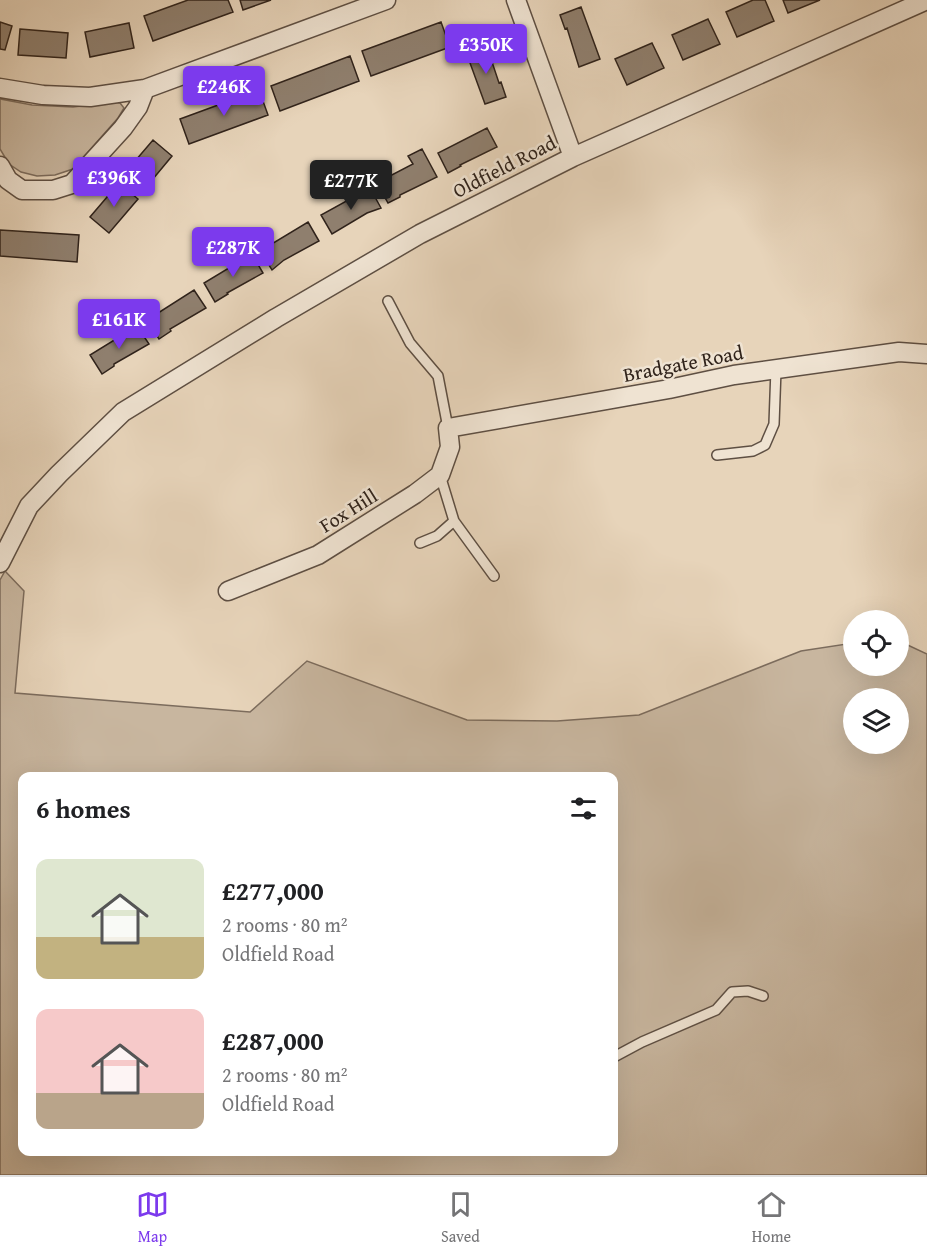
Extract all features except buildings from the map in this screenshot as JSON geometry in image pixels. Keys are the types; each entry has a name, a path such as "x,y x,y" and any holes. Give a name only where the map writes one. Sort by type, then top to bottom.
{"street":[{"path":"0,88 43,96 90,97 145,89 386,0"},
{"path":"516,0 573,157"},
{"name":"Oldfield Road","path":"0,563 29,506 123,412 276,318 420,234 573,157 927,0"},
{"path":"0,166 8,180 22,190 53,190 72,184 123,128 138,107 145,89"},
{"name":"Bradgate Road","path":"448,428 735,375 899,352 927,354"},
{"path":"440,475 450,447 448,428"},
{"name":"Fox Hill","path":"228,591 318,555 415,494 440,475"}],"lane":[{"path":"388,301 410,343 438,376 448,428"},
{"path":"717,454 753,451 765,445 774,424 776,369"},
{"path":"440,475 454,521 495,576"},
{"path":"420,543 437,536 454,521"},
{"path":"618,1055 716,1010 732,992 747,991 763,996"}],"shaded area":[{"path":"0,99 32,105 73,107 115,102 120,103 124,108 118,118 73,169 55,175 37,176 21,172 9,164 0,149"},
{"path":"5,571 24,591 15,693 250,712 307,661 467,720 557,721 639,715 801,651 843,645 843,676 909,676 909,646 927,654 927,1175 0,1175 0,580"}]}
